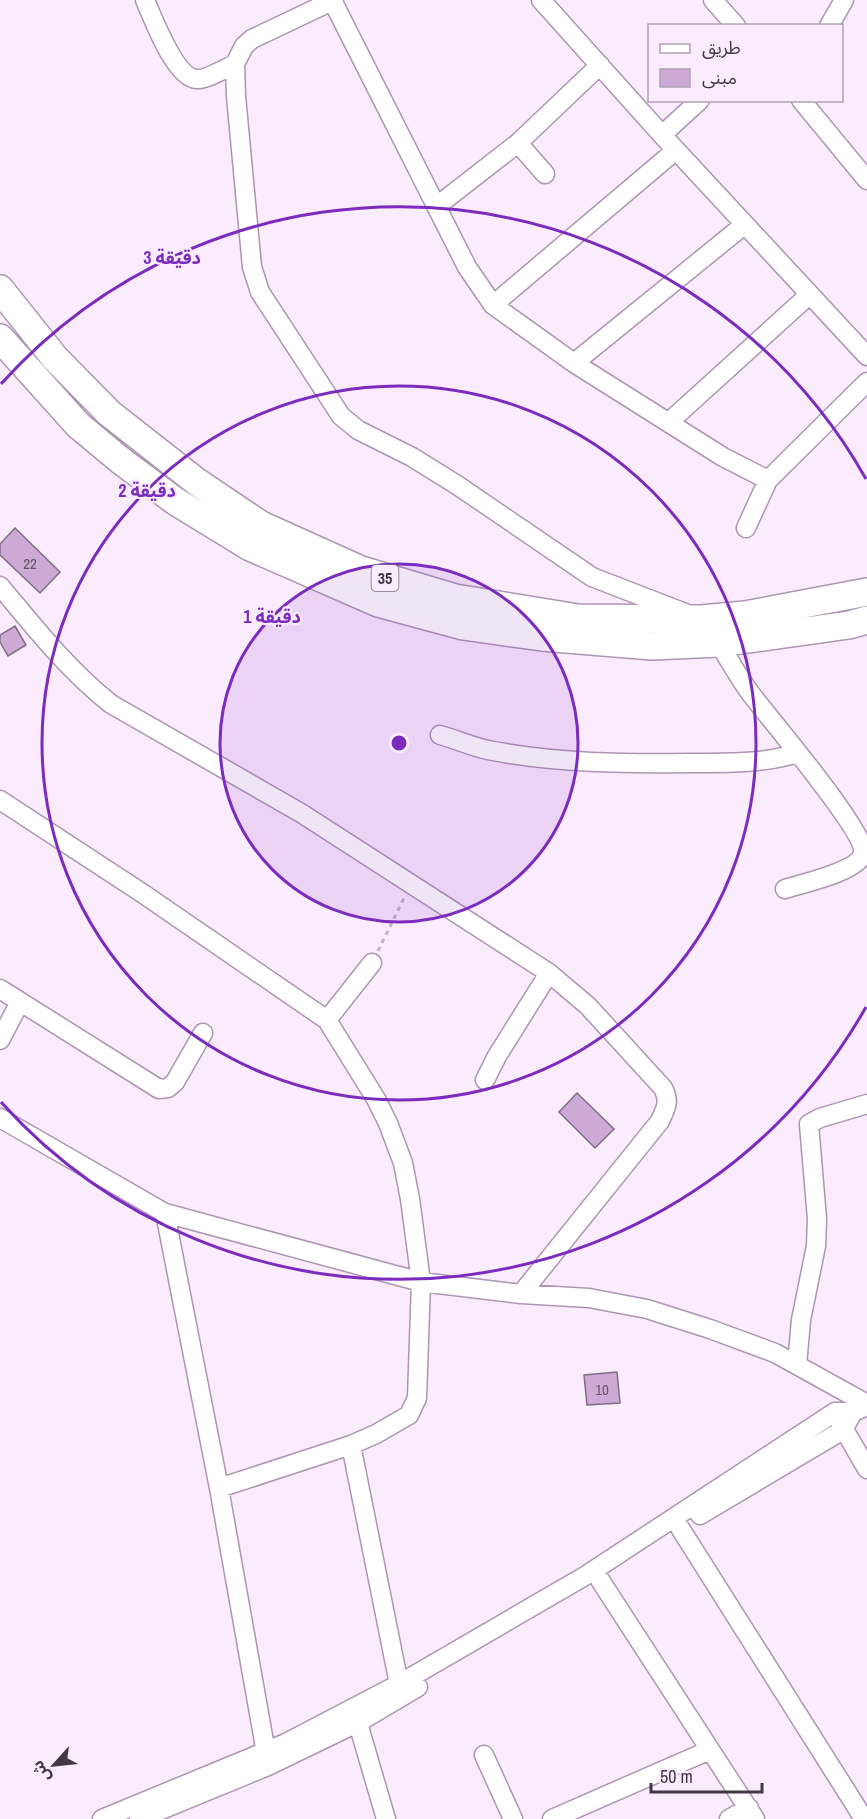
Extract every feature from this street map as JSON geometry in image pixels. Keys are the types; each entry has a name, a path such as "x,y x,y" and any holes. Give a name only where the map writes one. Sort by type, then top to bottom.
{"highway":[{"name":"35","path":"0,289 55,358 109,412 197,482 261,525 361,570 455,598 578,618 701,619 745,615 867,592"},
{"name":"35","path":"0,338 78,425 175,501 250,547 378,603 463,626 542,637 652,646 719,643 849,625 867,620"}],"street":[{"path":"145,0 169,51 188,76 195,80 202,79 236,64"},
{"path":"701,619 592,577 457,485 412,457 358,430 341,416 260,292 252,267 236,112 236,64 244,46 252,39 332,0 467,267 493,305 574,363 723,457 768,480"},
{"path":"541,0 744,225 867,356"},
{"path":"713,0 734,24"},
{"path":"830,24 844,0"},
{"path":"437,206 518,143 600,65"},
{"path":"662,135 698,102"},
{"path":"803,102 867,180"},
{"path":"518,143 545,174"},
{"path":"493,305 676,150"},
{"path":"574,363 744,225"},
{"path":"669,422 809,295"},
{"path":"746,528 768,480 867,382"},
{"path":"0,586 57,655 111,704 301,813 549,974 588,1006 663,1088 668,1101 660,1121 520,1294"},
{"path":"719,643 749,692 798,753 862,842 863,853 856,863 844,870 785,889"},
{"path":"440,735 491,751 573,761 656,764 749,763 775,760 798,753"},
{"path":"0,800 112,873 327,1020 388,1123 403,1163 421,1282 417,1398 409,1415 394,1425 351,1445 219,1488"},
{"path":"327,1020 372,963"},
{"path":"485,1080 497,1056 549,974"},
{"path":"0,989 159,1089 168,1088 175,1082 203,1033"},
{"path":"0,1041 20,1002"},
{"path":"797,1365 801,1320 816,1246 817,1219 809,1124 820,1118 867,1104"},
{"path":"0,1118 165,1213 421,1282 520,1294 589,1299 647,1309 775,1353 862,1407"},
{"path":"165,1213 219,1488 266,1759"},
{"path":"356,1715 399,1684 585,1576 835,1412 862,1407"},
{"path":"139,1819 356,1715 600,1580 680,1528 843,1430 862,1407"},
{"path":"835,1412 843,1430 867,1469"},
{"path":"351,1445 399,1684"},
{"path":"680,1528 864,1819"},
{"path":"600,1580 752,1814 729,1819"},
{"path":"356,1715 386,1819"},
{"path":"552,1819 710,1750"},
{"path":"484,1755 513,1819"},
{"path":"102,1819 266,1759"}],"path":[{"path":"372,963 410,884"}],"building":[{"path":"15,528 60,572 40,593 0,555 0,544"},
{"path":"15,626 26,645 8,656 0,642 0,635"},
{"path":"577,1093 614,1129 595,1148 559,1112"},
{"path":"617,1372 620,1403 587,1405 584,1375"}]}
